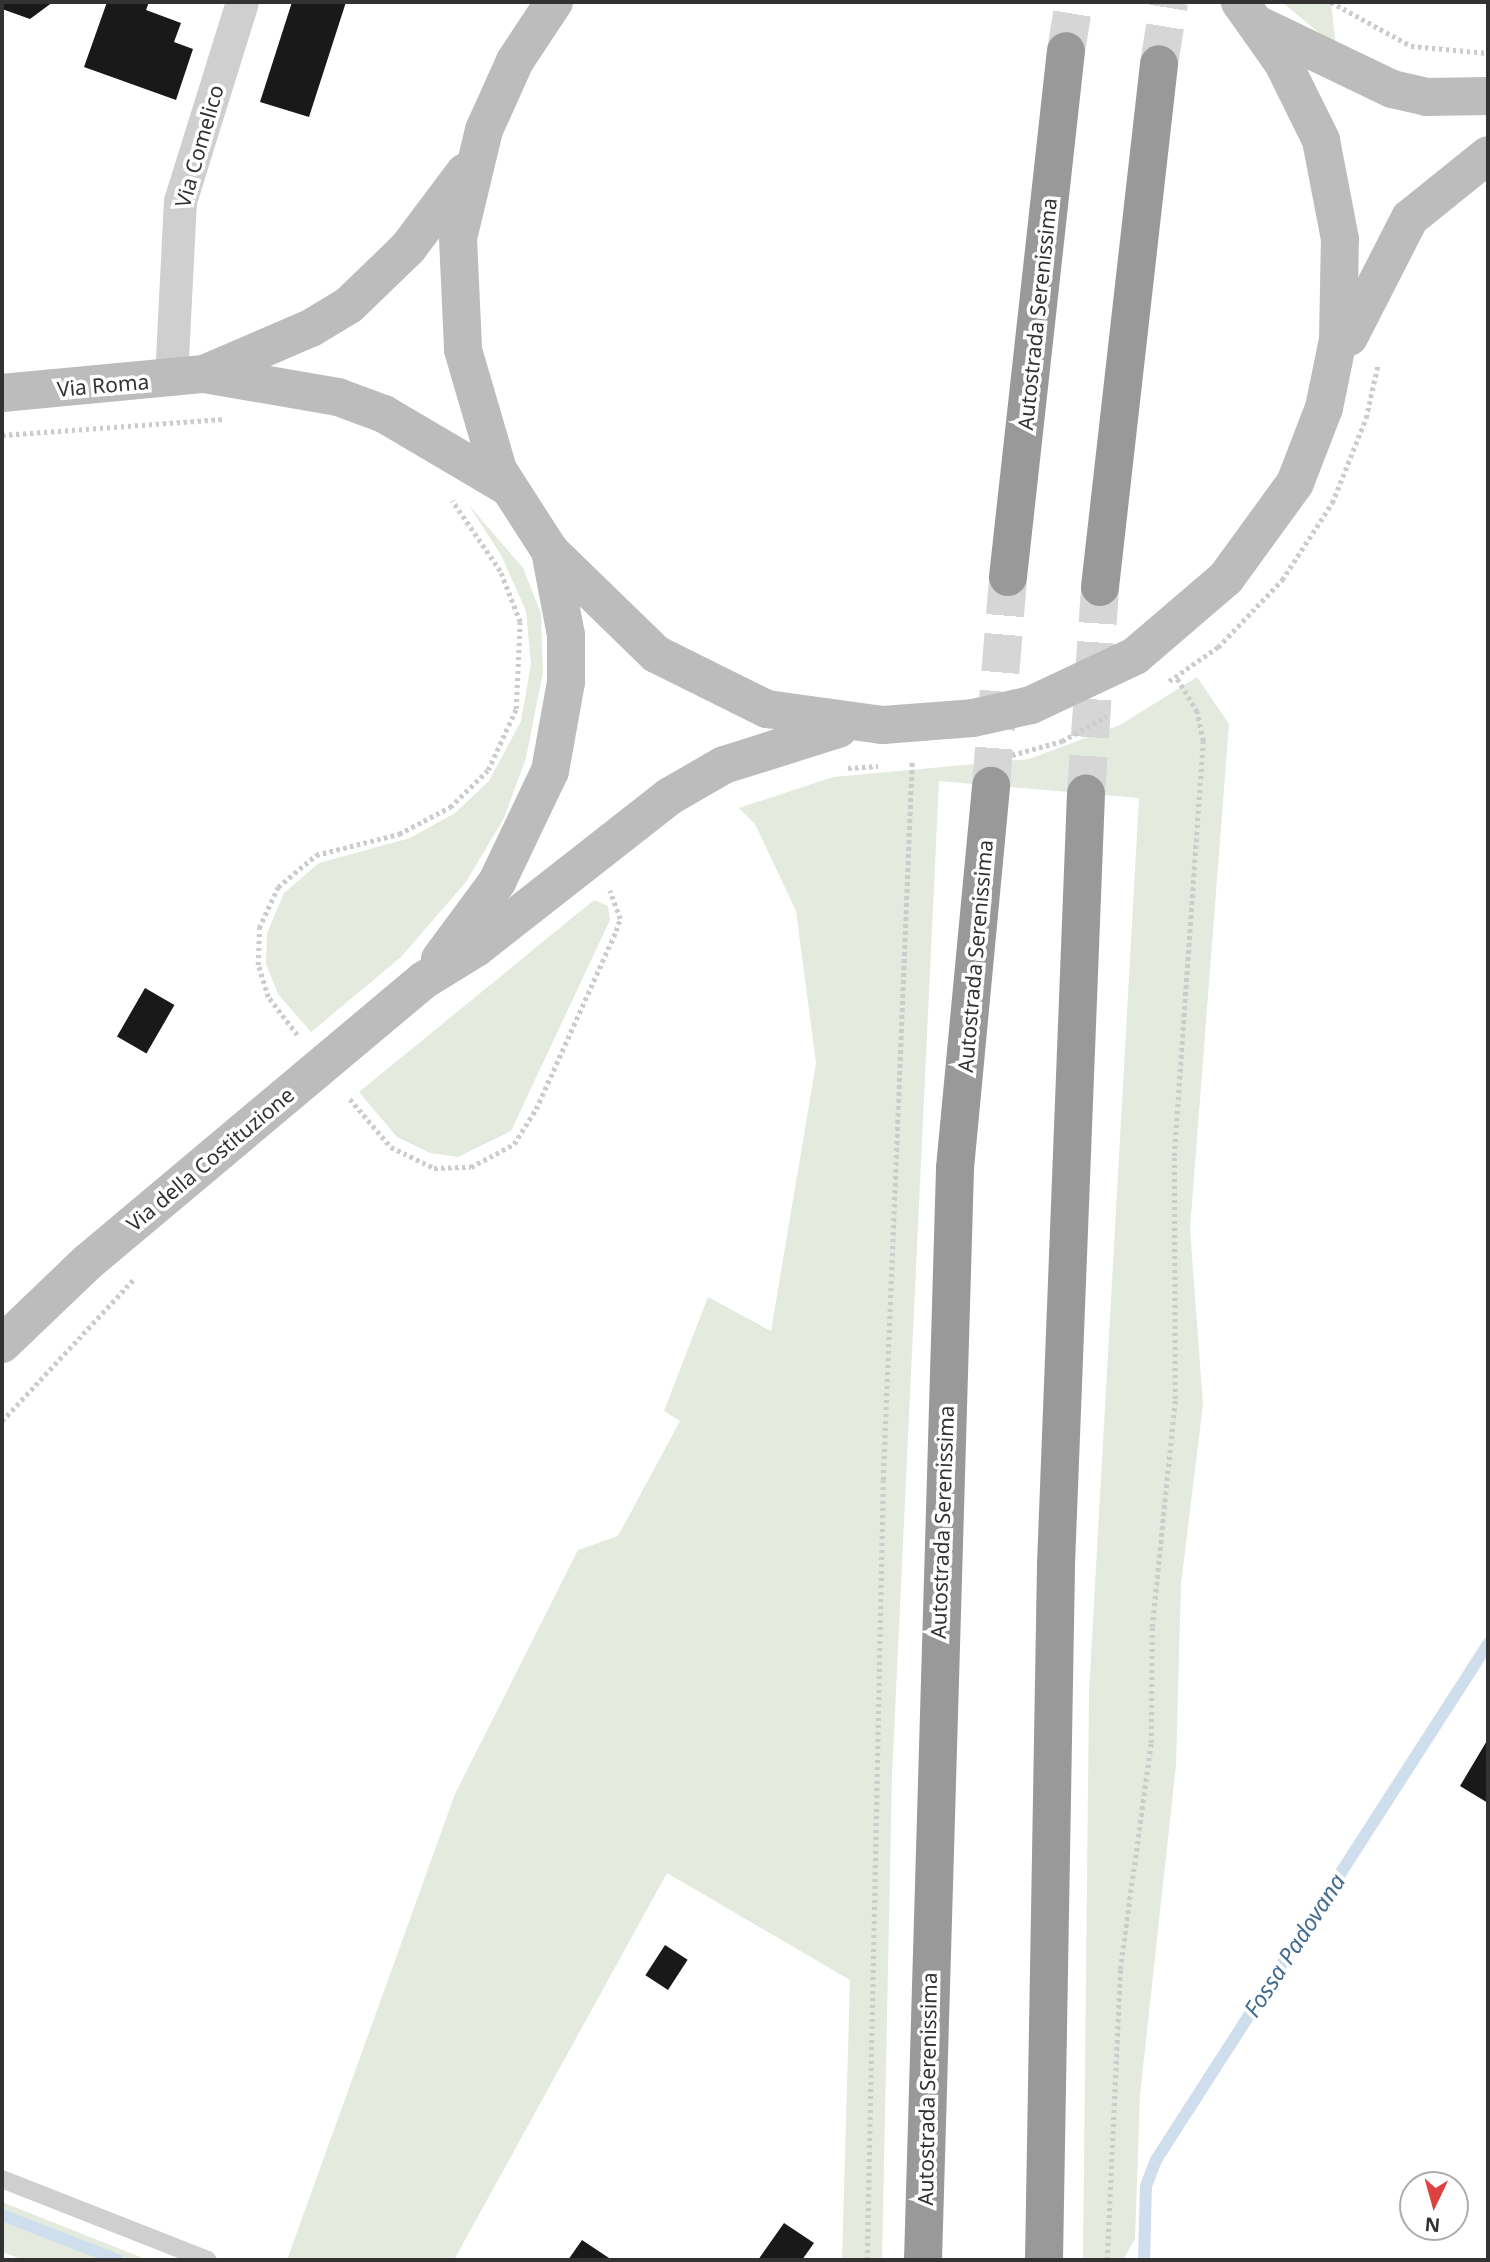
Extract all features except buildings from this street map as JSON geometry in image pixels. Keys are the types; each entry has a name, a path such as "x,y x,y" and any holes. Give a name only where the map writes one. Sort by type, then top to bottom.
{"highway":[{"name":"Autostrada Serenissima","path":"1008,577 1066,51"},
{"path":"1100,587 1159,64"},
{"name":"Autostrada Serenissima","path":"923,2260 955,1168 991,786"},
{"path":"1044,2260 1056,1564 1086,794"}],"main road":[{"path":"554,2 515,61 475,159 458,238 458,318 480,418 508,487 550,551 633,635 683,672 767,709 853,724 914,725 1021,707 1081,686 1181,621 1247,555 1282,506 1309,450 1331,377 1371,284 1410,218 1488,155"},
{"path":"1249,13 1392,89 1427,97 1488,96"},
{"path":"1249,13 1303,98 1330,173 1342,275 1331,377"},
{"path":"187,376 349,305 408,248 475,159"},
{"path":"187,376 338,397 384,414 508,487"},
{"name":"Via Roma","path":"2,393 187,376"},
{"path":"425,980 497,882 550,771 566,682 566,635 550,551"},
{"path":"425,980 670,796 724,765 853,724"},
{"name":"Via della Costituzione","path":"2,1344 89,1261 425,980"}],"street":[{"name":"Via Comelico","path":"187,376 180,201 243,2"}],"lane":[{"path":"2,2179 208,2260"}],"path":[{"path":"1331,2 1360,24 1411,46 1488,53"},
{"path":"2,435 232,418"},
{"path":"302,1040 268,997 258,965 259,928 278,887 316,855 399,834 450,807 488,769 516,709 524,650 512,595 443,491"},
{"path":"1107,2260 1120,1969 1151,1743 1152,1627 1175,1399 1174,1156 1203,741 1197,712 1176,677"},
{"path":"867,2260 883,1480 914,725"},
{"path":"350,1099 390,1147 434,1168 471,1167 514,1144 536,1109 616,931 618,908 604,881"},
{"path":"2,1421 140,1273"}],"shaded area":[{"path":"1282,2 1331,2 1336,47"},
{"path":"468,504 523,568 541,613 543,672 526,758 504,818 466,882 401,957 311,1032 278,994 266,964 267,933 284,893 319,863 410,838 455,813 489,781 521,721 531,664 526,611 501,555"},
{"path":"1197,677 1229,724 1190,1229 1203,1404 1181,1584 1176,1765 1140,2095 1135,2239 1123,2260 1083,2260 1089,1693 1139,798 939,781 892,1776 882,2260 842,2260 850,1980 667,1873 454,2260 287,2260 455,1794 578,1550 618,1536 680,1421 664,1411 708,1297 771,1331 816,1063 796,911 755,824 739,808 833,777 1029,759 1120,725"},
{"path":"594,900 608,906 610,920 511,1131 458,1157 430,1153 397,1137 359,1092"},
{"path":"2,2202 148,2260 24,2260 2,2252"}],"waterway":[{"name":"Fossa Padovana","path":"1144,2260 1146,2186 1156,2160 1488,1644"},
{"path":"2,2215 118,2260"}],"tunnel":[{"path":"1066,51 1074,2"},
{"path":"1159,64 1169,2"},
{"path":"991,786 1008,577"},
{"path":"1086,794 1100,587"}]}
